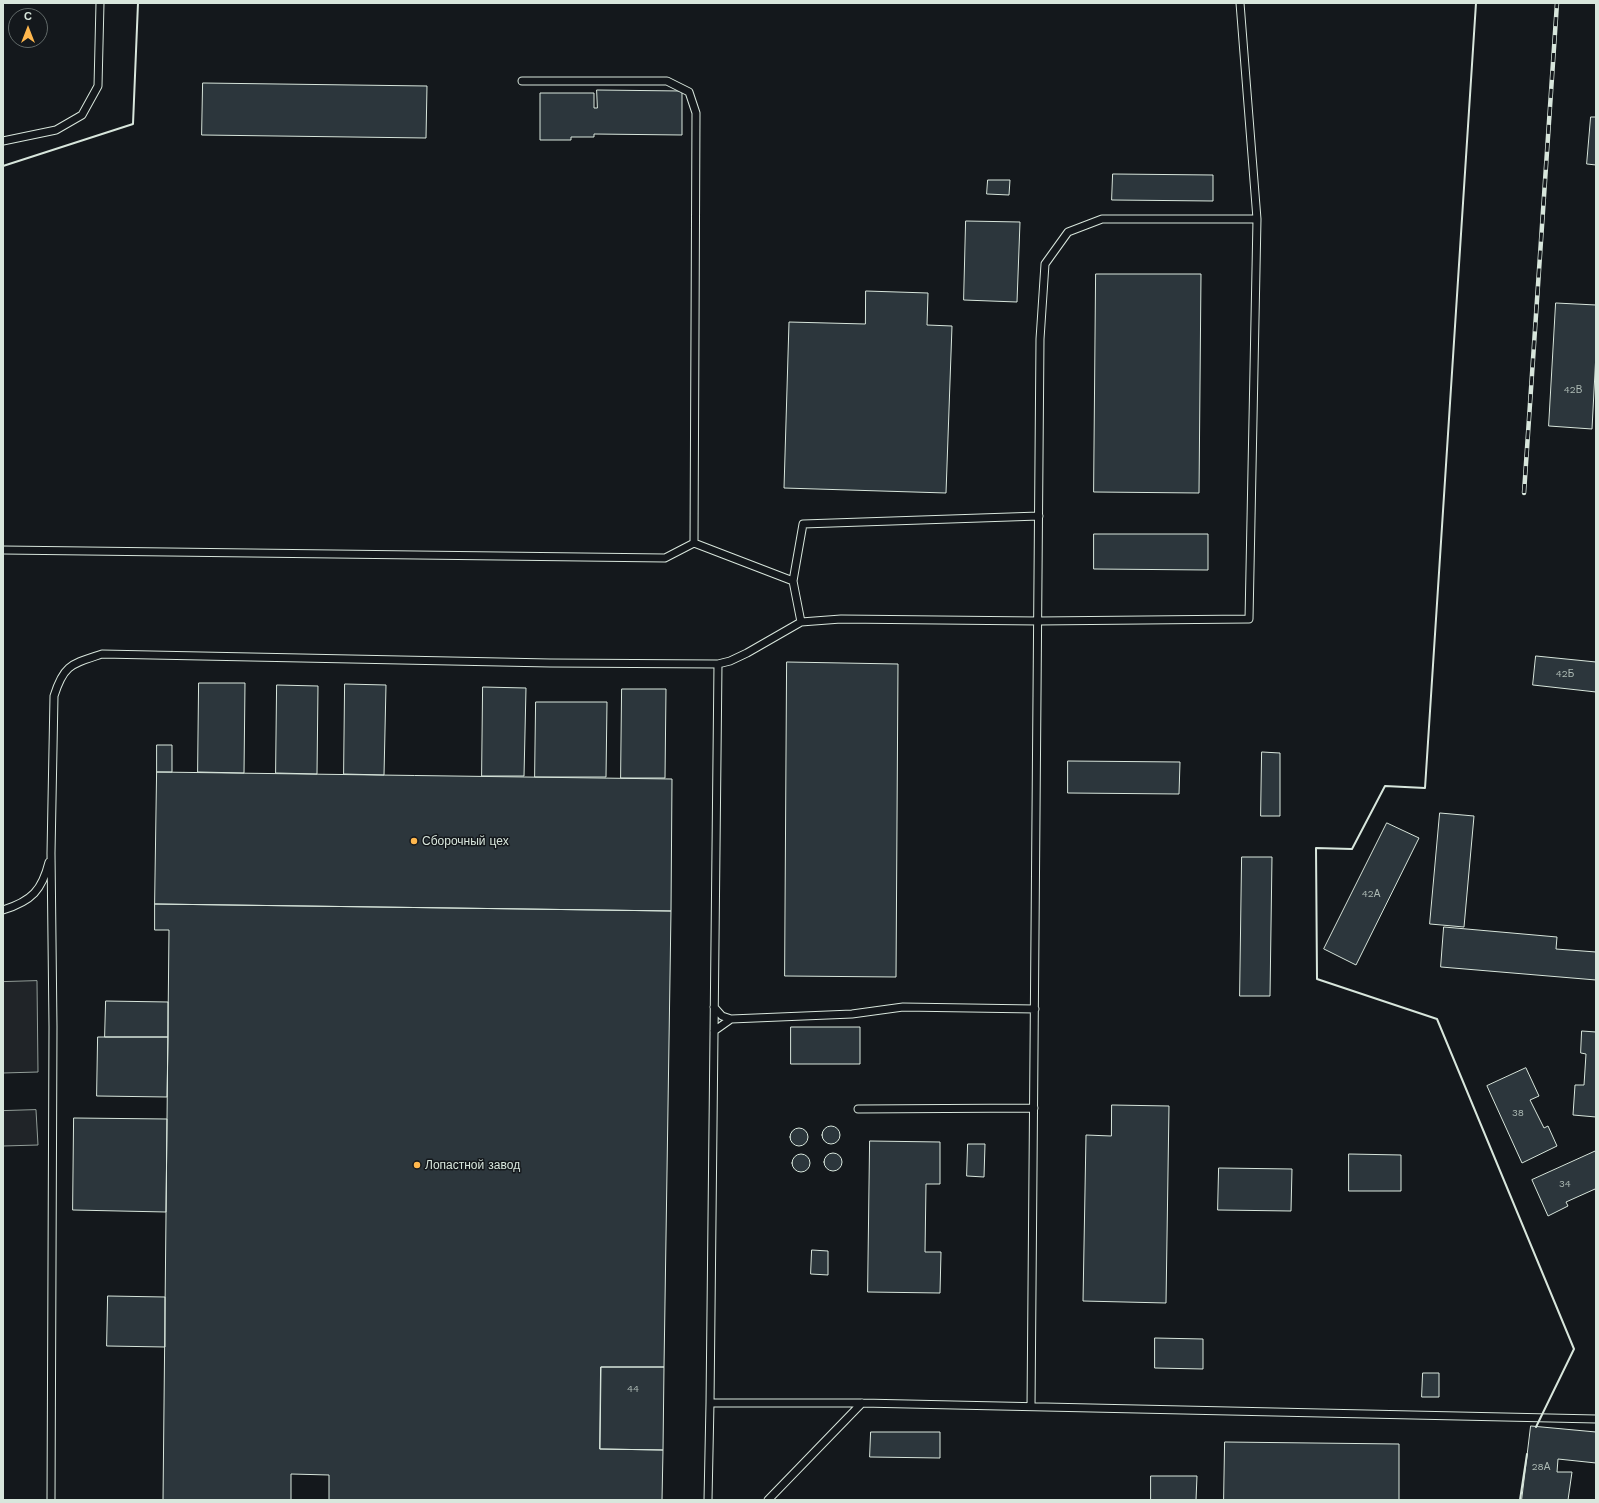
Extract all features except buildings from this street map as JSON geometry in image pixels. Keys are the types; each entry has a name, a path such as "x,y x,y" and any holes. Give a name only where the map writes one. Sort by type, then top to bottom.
{"lane":[{"path":"3,141 56,130 82,115 98,86 100,3"},
{"path":"51,1500 54,1027 51,853 54,696 59,681 69,666 81,660 102,654 550,664 718,664 730,661 747,653 801,622 842,619 1038,621 1248,619 1257,219 1240,3"},
{"path":"522,81 667,81 689,92 696,113 694,543"},
{"path":"1031,1406 1040,339 1045,264 1068,232 1102,219 1257,219"},
{"path":"801,622 793,582 803,524 1039,516"},
{"path":"3,550 665,558 694,543 793,582"},
{"path":"708,1500 718,664"},
{"path":"3,910 25,901 37,892 45,878 51,853"},
{"path":"714,1007 722,1016 731,1019 852,1014 903,1007 1034,1009"},
{"path":"714,1031 731,1019"},
{"path":"858,1109 1034,1108"},
{"path":"710,1403 862,1403 1031,1406 1596,1419"},
{"path":"768,1500 862,1403"}],"shaded area":[{"path":"37,981 38,1072 3,1073 3,982"},
{"path":"36,1110 38,1145 3,1146 3,1111"}],"railway":[{"path":"1524,493 1557,3"}],"wall":[{"path":"3,166 133,124 138,3"},
{"path":"1476,3 1425,788 1385,786 1352,849 1316,848 1317,979 1437,1019 1574,1349 1536,1427"},
{"path":"1520,1500 1527,1454"}],"place":[{"name":"Сборочный цех","path":"414,841"},
{"name":"Лопастной завод","path":"417,1165"}]}
